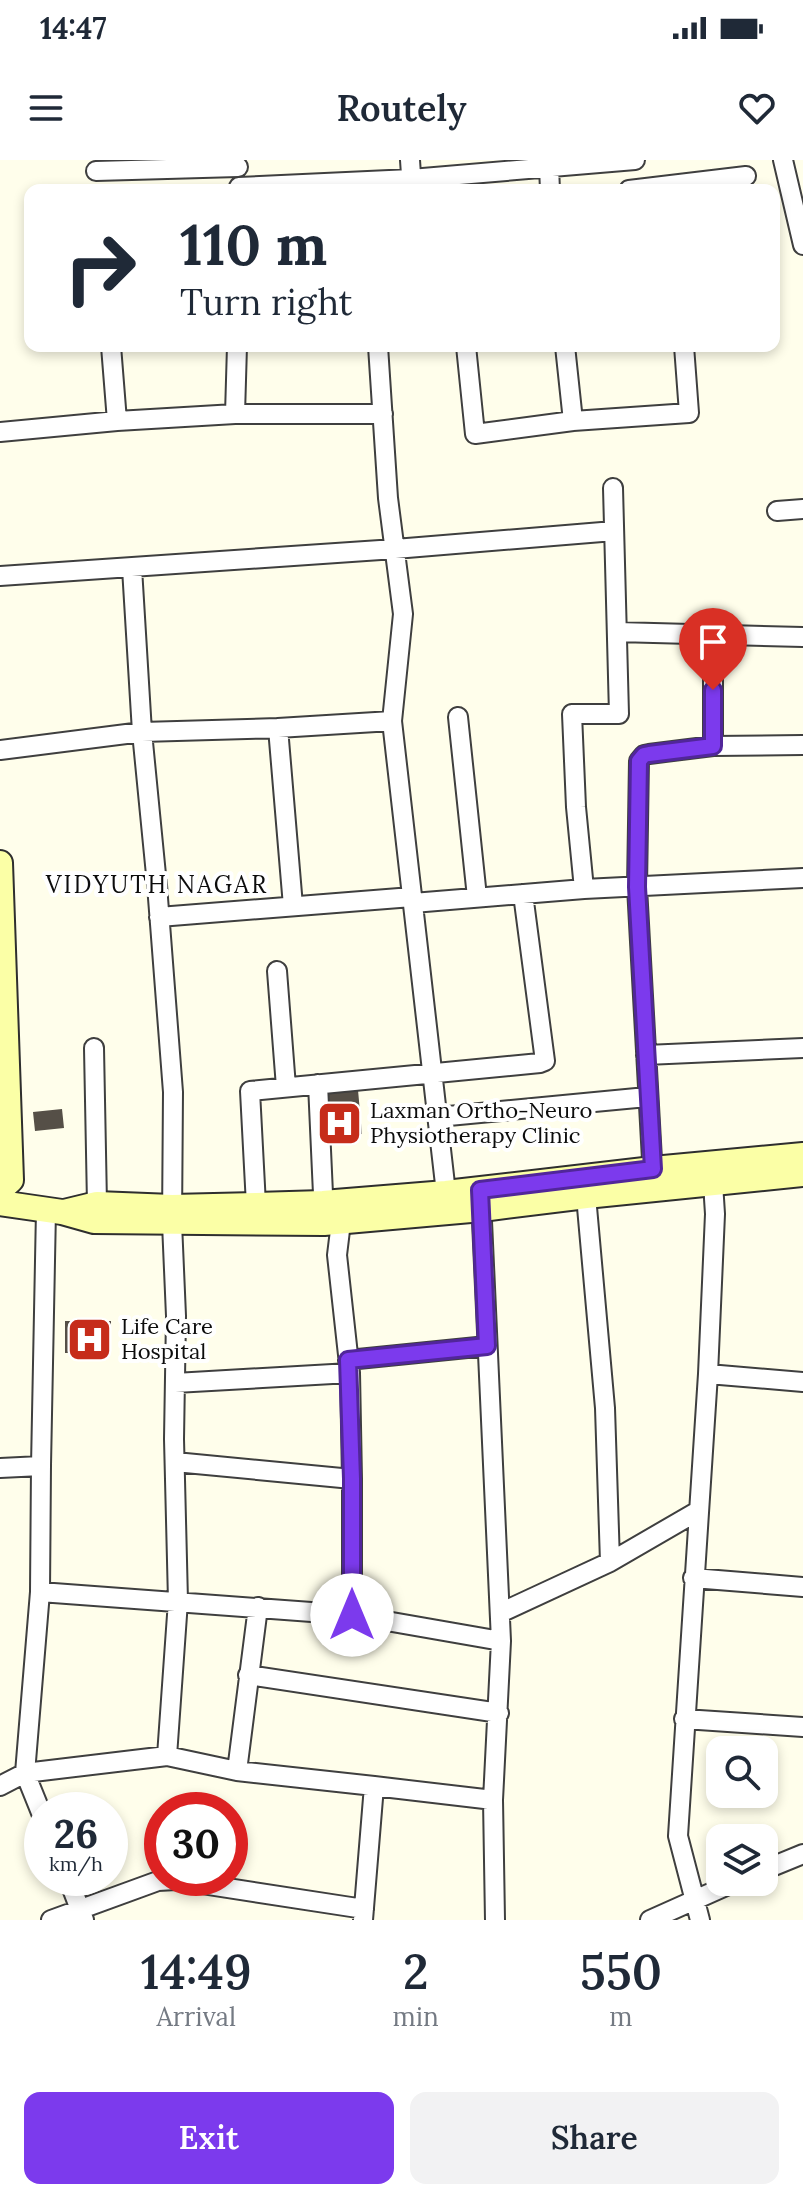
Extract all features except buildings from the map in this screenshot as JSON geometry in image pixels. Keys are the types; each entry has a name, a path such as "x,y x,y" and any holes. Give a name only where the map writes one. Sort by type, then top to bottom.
{"street":[{"path":"296,184 635,160"},
{"path":"783,160 803,245"},
{"path":"96,165 238,164 239,184"},
{"path":"549,167 550,184"},
{"path":"692,184 746,176"},
{"path":"111,352 117,421"},
{"path":"235,414 237,352"},
{"path":"378,352 388,498 403,614 392,721 446,1193"},
{"path":"467,352 475,434 573,421 689,413 684,352"},
{"path":"566,352 573,421"},
{"path":"0,432 235,414 383,414"},
{"path":"584,889 572,714 619,714 613,488"},
{"path":"777,511 803,509"},
{"path":"0,576 614,531"},
{"path":"132,568 142,732 173,1092 178,1601 167,1756"},
{"path":"617,632 803,637"},
{"path":"713,634 713,746"},
{"path":"458,717 477,897"},
{"path":"0,750 142,732 392,721"},
{"path":"278,728 293,906"},
{"path":"654,1179 637,887 641,758 649,754 713,746 803,745"},
{"path":"0,863 11,1180 0,1190"},
{"path":"159,917 293,906 803,878"},
{"path":"256,1205 249,1093 252,1090 545,1061 523,894"},
{"path":"277,971 286,1087"},
{"path":"94,1048 97,1204"},
{"path":"646,1055 803,1048"},
{"path":"318,1084 329,1216 337,1255 349,1367 352,1615"},
{"path":"438,1117 647,1097"},
{"path":"54,1211 97,1204 172,1215 329,1216 654,1179 803,1155"},
{"path":"0,1203 94,1221 256,1205 329,1216 446,1193 481,1199 586,1196 654,1179 713,1183 803,1174"},
{"path":"700,1920 678,1836 708,1374 713,1183"},
{"path":"586,1196 605,1408 610,1562"},
{"path":"481,1199 501,1641 493,1800 495,1920"},
{"path":"33,1792 25,1773 40,1592 41,1466 54,1211"},
{"path":"175,1383 349,1367 487,1346"},
{"path":"708,1374 803,1382"},
{"path":"175,1462 352,1479"},
{"path":"0,1468 41,1466"},
{"path":"500,1613 610,1562 698,1511"},
{"path":"693,1578 803,1587"},
{"path":"40,1592 352,1615 501,1641"},
{"path":"237,1771 258,1607"},
{"path":"248,1675 499,1713"},
{"path":"684,1719 803,1727"},
{"path":"0,1786 25,1773 167,1756 237,1771 493,1800"},
{"path":"51,1920 82,1914 158,1881 176,1880 363,1915 374,1786"},
{"path":"778,1864 803,1854"},
{"path":"650,1920 706,1894"}],"place":[{"name":"Laxman Ortho-Neuro Physiotherapy Clinic","path":"339,1123"},
{"name":"Life Care Hospital","path":"90,1339"}],"district":[{"name":"VIDYUTH NAGAR","path":"157,885"}],"route":[{"path":"352,1615 348,1360 487,1346 480,1190 653,1169 637,887 639,761 644,755 713,746 713,690"}]}
